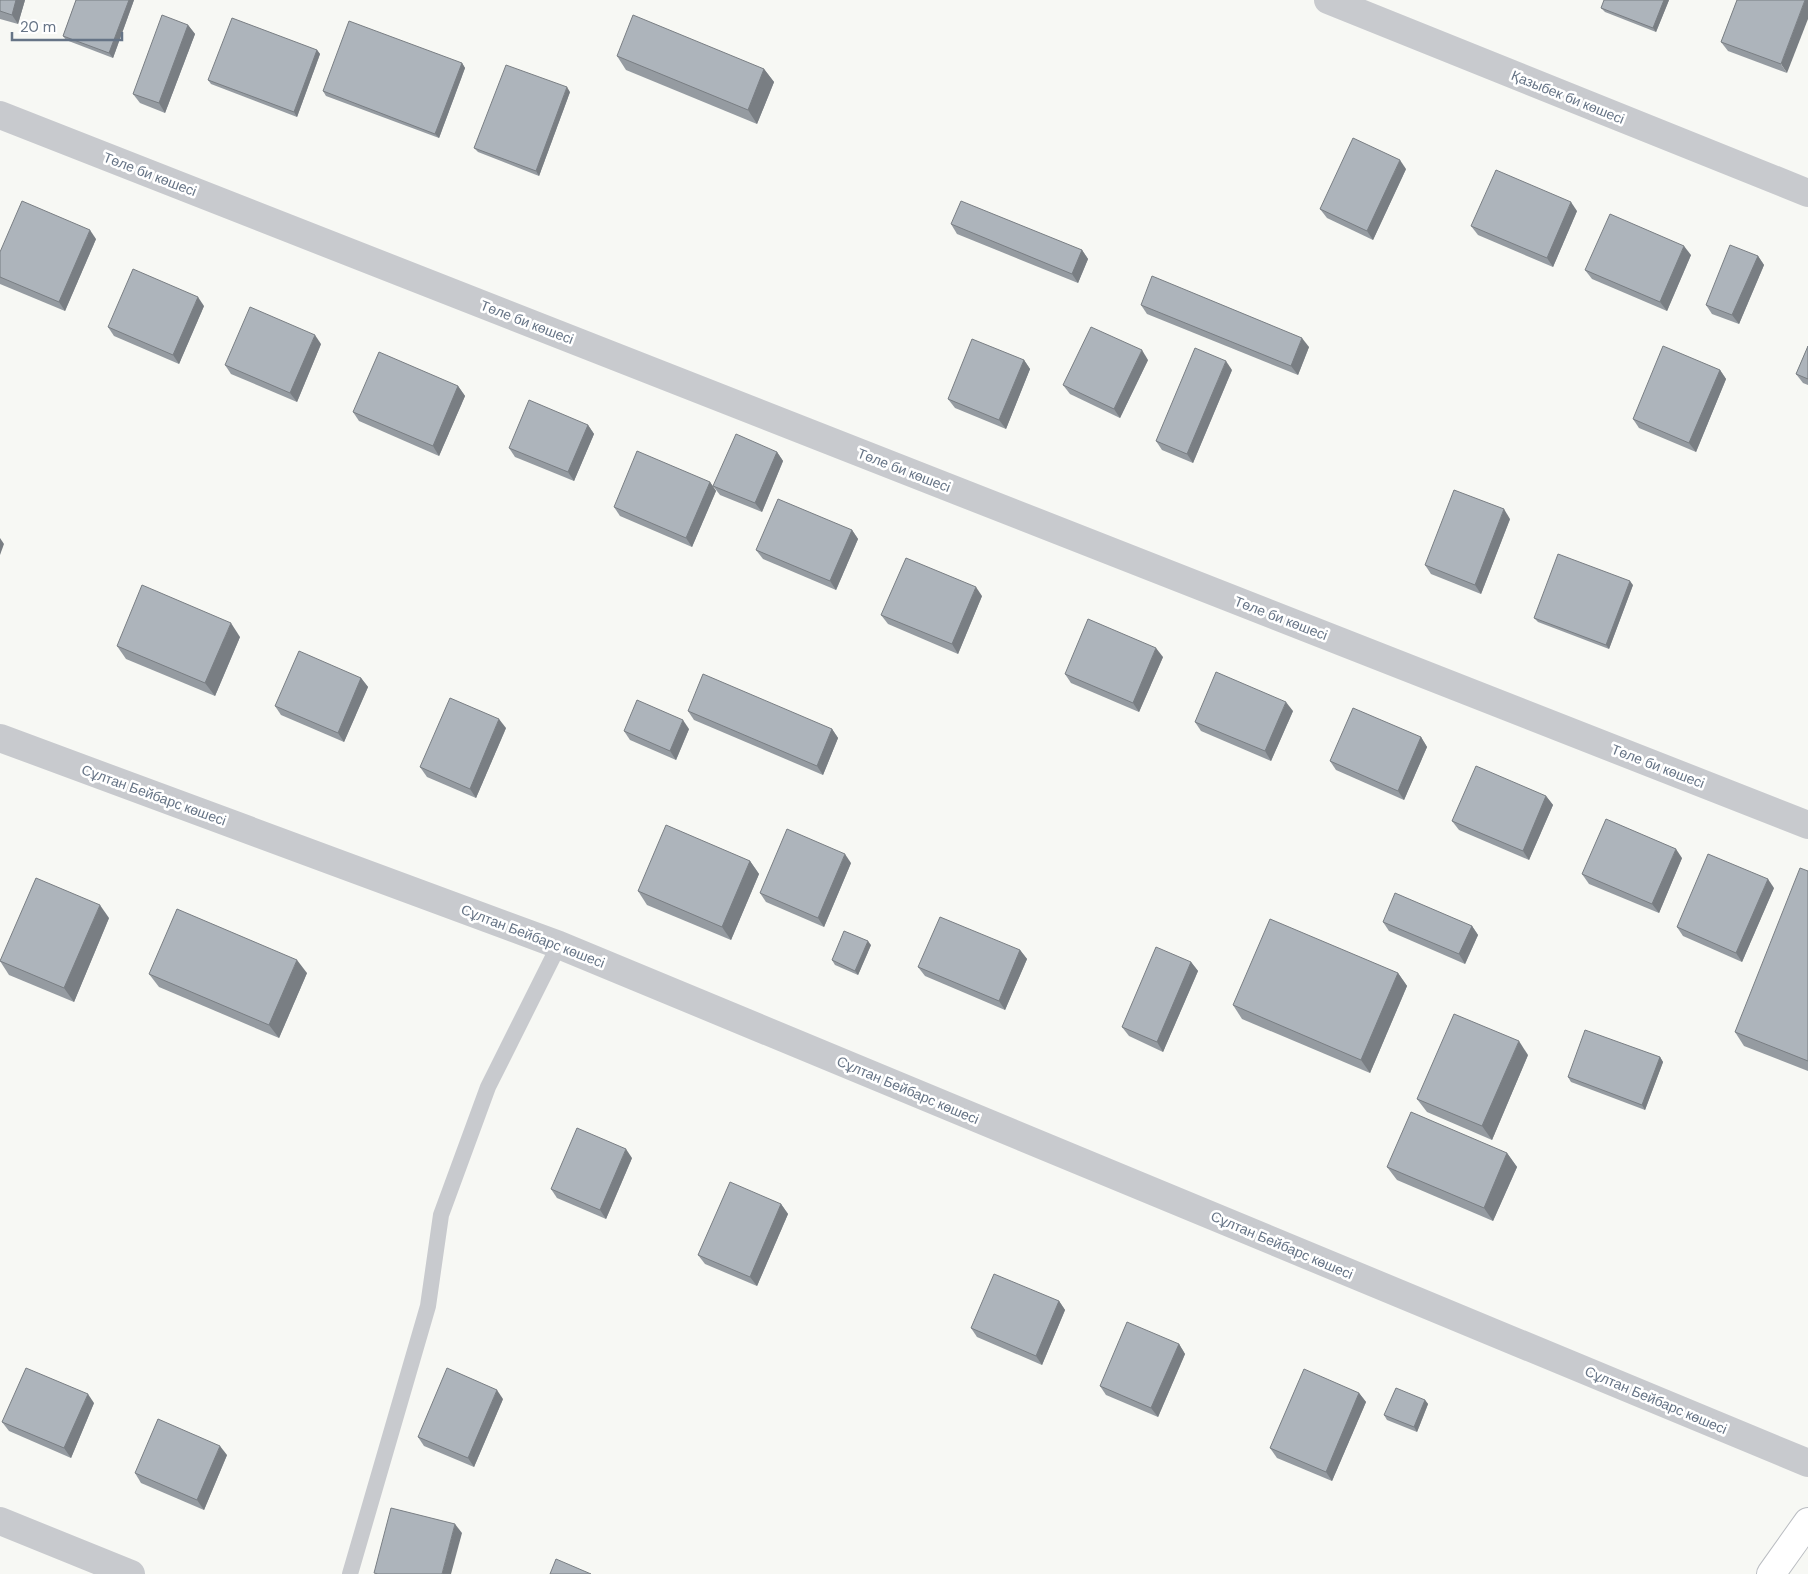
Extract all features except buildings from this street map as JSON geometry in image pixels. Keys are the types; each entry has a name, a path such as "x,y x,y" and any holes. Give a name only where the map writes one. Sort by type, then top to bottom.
{"main road":[{"path":"1771,1574 1808,1522"}],"street":[{"name":"Қазыбек би көшесі","path":"1328,0 1808,193"},
{"name":"Төле би көшесі","path":"0,115 1808,825"},
{"name":"Сұлтан Бейбарс көшесі","path":"0,738 559,945 1808,1463"},
{"path":"0,1521 131,1574"}],"lane":[{"path":"350,1574 428,1306 440,1215 488,1087 559,945"}]}
